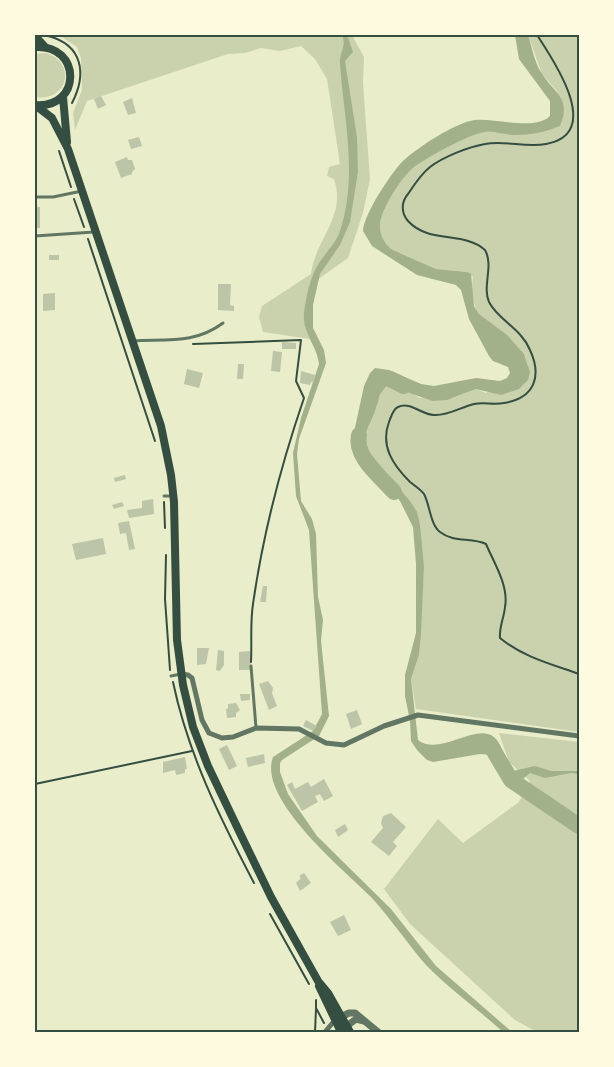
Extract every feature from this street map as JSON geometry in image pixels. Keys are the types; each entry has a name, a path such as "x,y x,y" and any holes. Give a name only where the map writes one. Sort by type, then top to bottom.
{"main road":[{"path":"35,36 45,46 55,50 64,57 69,66 71,77 69,88 63,97 45,106 35,105"},
{"path":"35,47 45,46"},
{"path":"63,97 68,149"},
{"path":"35,105 52,118 68,149 161,426 174,496 177,640 181,674 188,708 200,748 267,888 343,1030"}],"street":[{"path":"181,674 192,678 202,720 209,733 222,738 233,737 256,728 299,729 326,743 344,745 384,726 418,715 579,736"},
{"path":"325,1032 338,1018 355,1013 378,1032"},
{"path":"343,1030 356,1019 364,1021"}],"lane":[{"path":"35,198 82,191"},
{"path":"35,236 96,232"},
{"path":"133,341 196,338 212,331 223,323"},
{"path":"164,496 174,496"},
{"path":"251,666 256,728"},
{"path":"172,676 181,674"}],"path":[{"path":"537,35 553,59 573,104 573,121 569,129 559,140 544,145 487,143 439,162 427,169 407,195 403,208 407,220 422,232 470,242 485,250 489,261 487,292 489,302 523,335 535,363 536,378 526,394 504,403 476,404 437,416 409,406 401,406 395,409 391,417 384,442 404,475 425,496 436,529 463,542 477,541 486,544 504,584 506,606 499,628 500,638 512,649 579,674"},
{"path":"56,143 156,448"},
{"path":"186,338 194,344 301,340 296,381 304,398 283,465 254,596 251,666"},
{"path":"164,496 165,532"},
{"path":"166,551 165,598 172,676"},
{"path":"35,784 200,748"},
{"path":"316,1008 316,1032"}],"shaded area":[{"path":"59,35 352,35 364,57 363,83 370,179 363,213 348,258 310,285 305,326 310,339 263,332 259,317 262,306 311,274 318,250 329,228 336,205 337,192 334,179 327,176 329,167 340,164 327,79 315,59 301,46 280,51 261,48 245,53 228,54 87,101 75,130 73,113 82,90 81,58 77,47"},
{"path":"342,35 347,35 353,52 345,61 357,137 358,172 350,222 340,245 320,274 313,305 313,328 324,350 326,363 299,439 297,454 301,501 312,519 316,534 318,597 323,620 321,641 329,716 319,736 282,760 280,772 288,794 317,836 391,909 436,966 512,1032 503,1032 426,965 371,897 306,833 290,813 278,793 272,774 273,757 313,731 322,714 309,530 296,496 293,453 301,418 319,364 316,351 305,327 304,313 307,294 316,269 340,231 348,190 348,148 340,64 344,43"},
{"path":"515,35 528,35 539,68 563,102 563,116 560,126 527,134 478,133 437,153 413,168 395,190 382,216 380,230 383,239 393,250 436,269 471,274 474,306 479,314 507,335 524,354 530,372 528,380 519,389 501,395 476,389 447,400 433,401 412,394 382,378 377,384 376,408 367,432 365,447 410,501 417,512 420,525 424,567 421,634 419,655 411,679 418,740 436,745 477,734 486,734 494,737 497,741 513,771 535,766 551,771 579,771 579,774 571,773 545,778 530,773 523,779 527,786 579,817 579,826 522,788 492,755 480,754 433,762 427,760 411,741 410,721 405,696 405,675 416,633 416,564 413,527 400,501 358,451 354,432 364,386 370,373 375,368 389,370 421,384 434,386 476,378 500,381 507,378 510,373 508,367 493,361 489,356 469,319 461,290 456,285 417,275 372,246 363,231 373,205 385,184 398,167 409,156 437,136 458,125 475,120 535,123 550,116 550,101 519,59"},
{"path":"528,35 579,35 579,732 416,709 411,679 419,655 424,567 410,501 365,447 366,435 375,410 376,386 382,377 420,398 453,398 476,389 486,393 528,366 524,354 479,314 473,296 473,277 467,272 436,269 393,250 383,240 380,226 387,204 404,178 418,164 436,153 478,133 560,126 557,91 542,74"},
{"path":"46,53 56,58 62,65 65,73 64,81 61,88 55,94 46,97 35,97 35,54"},
{"path":"499,733 579,742 579,1032 537,1032 515,1020 410,924 384,889 438,819 463,843 519,802 530,781 509,762"}],"building":[{"path":"101,96 106,105 98,109 94,99"},
{"path":"132,98 136,113 128,115 123,102"},
{"path":"139,137 142,146 131,149 128,140"},
{"path":"127,157 128,160 132,160 135,169 132,174 121,178 115,162"},
{"path":"35,207 40,207 40,228 35,228"},
{"path":"49,255 59,255 59,260 49,260"},
{"path":"218,284 231,284 230,305 234,306 234,311 218,310"},
{"path":"55,293 55,310 43,311 43,294"},
{"path":"282,342 296,343 296,349 282,349"},
{"path":"273,351 282,352 280,372 271,371"},
{"path":"238,364 244,364 243,379 237,379"},
{"path":"187,369 203,373 199,388 184,384"},
{"path":"301,371 315,375 314,382 311,382 310,385 300,383"},
{"path":"125,475 126,479 115,482 114,478"},
{"path":"153,499 154,514 129,518 127,510 142,508 142,501"},
{"path":"122,502 124,506 114,509 112,505"},
{"path":"129,521 135,549 129,550 126,533 120,534 118,523"},
{"path":"103,538 106,554 76,560 72,544"},
{"path":"263,586 267,586 266,602 260,602"},
{"path":"197,648 209,648 206,664 197,665"},
{"path":"218,650 224,651 224,665 220,671 216,670"},
{"path":"250,651 251,670 239,670 239,652"},
{"path":"268,681 273,688 272,693 277,706 269,710 259,684"},
{"path":"240,694 250,694 250,700 241,701"},
{"path":"236,703 240,710 236,713 236,717 227,718 226,709 228,704"},
{"path":"357,710 362,724 351,729 346,714"},
{"path":"306,720 317,726 313,731 303,726"},
{"path":"227,745 237,766 229,770 219,749"},
{"path":"264,754 265,763 248,767 246,758"},
{"path":"185,757 187,769 185,769 185,773 176,775 175,770 163,773 163,762"},
{"path":"324,779 333,796 324,801 320,794 315,796 318,802 302,811 287,785 292,782 295,789 308,782 311,787"},
{"path":"391,813 406,827 393,842 397,846 389,856 371,842 383,828 381,823 383,816"},
{"path":"345,824 348,830 338,837 335,830"},
{"path":"304,873 311,883 300,891 296,883 301,878 299,876"},
{"path":"344,915 351,930 338,936 330,922"}],"waterway":[{"path":"370,401 372,392 382,378 390,379 404,386"},
{"path":"359,435 358,443 364,458 375,473 394,492"},
{"path":"487,745 492,748 511,780 579,826"}]}
